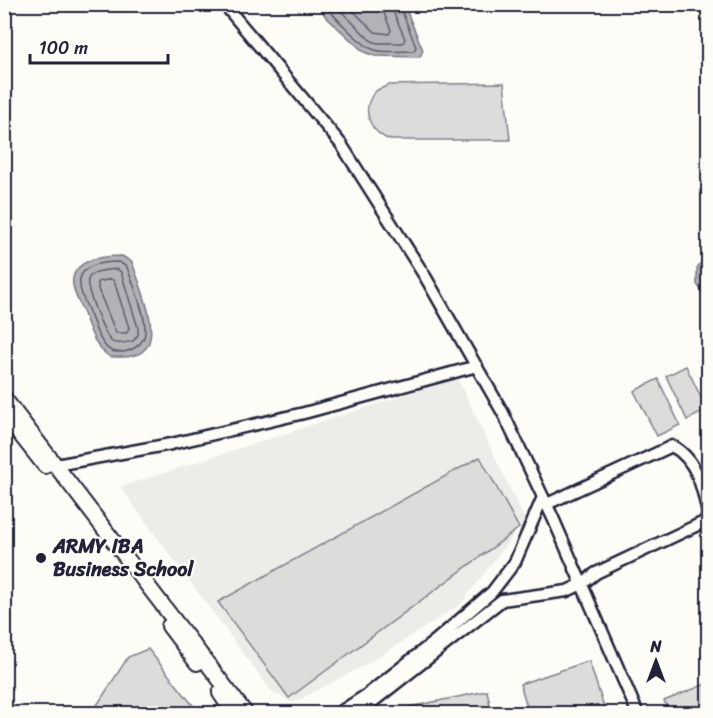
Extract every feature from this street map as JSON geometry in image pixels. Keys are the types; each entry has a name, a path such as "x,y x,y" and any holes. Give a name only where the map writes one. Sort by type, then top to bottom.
{"highway":[{"path":"4,398 246,714"},
{"path":"4,414 94,528 234,714"}],"street":[{"path":"224,4 341,144 426,278 503,413 545,501 638,714"},
{"path":"56,465 171,444 304,413 477,366"},
{"path":"337,714 435,641 492,592 515,562 545,501 672,446 683,452 701,482 708,516 704,522 596,573 582,584 567,591 546,592 502,600 357,714"}],"shaded area":[{"path":"504,83 510,140 391,140 377,132 369,120 368,105 371,98 377,90 389,85"},
{"path":"686,366 707,410 687,420 666,376"},
{"path":"457,378 525,520 460,605 367,664 293,703 271,691 120,487"},
{"path":"658,379 680,425 657,436 634,391"},
{"path":"480,457 519,528 289,698 218,602"},
{"path":"148,649 199,713 92,713 128,657"},
{"path":"589,661 606,713 529,713 520,684"},
{"path":"708,683 708,713 670,713 664,701"},
{"path":"487,691 492,713 406,713 404,708"}],"water":[{"path":"318,5 404,5 423,50 420,57 375,56 364,52 326,17"},
{"path":"5,89 13,101 10,136 5,139"},
{"path":"708,252 708,301 697,284 697,268"},
{"path":"122,256 132,262 148,309 151,333 149,343 140,353 127,357 110,357 100,348 91,332 75,292 73,278 80,266 86,262"}],"place":[{"name":"ARMY IBA Business School","path":"41,558"}]}
